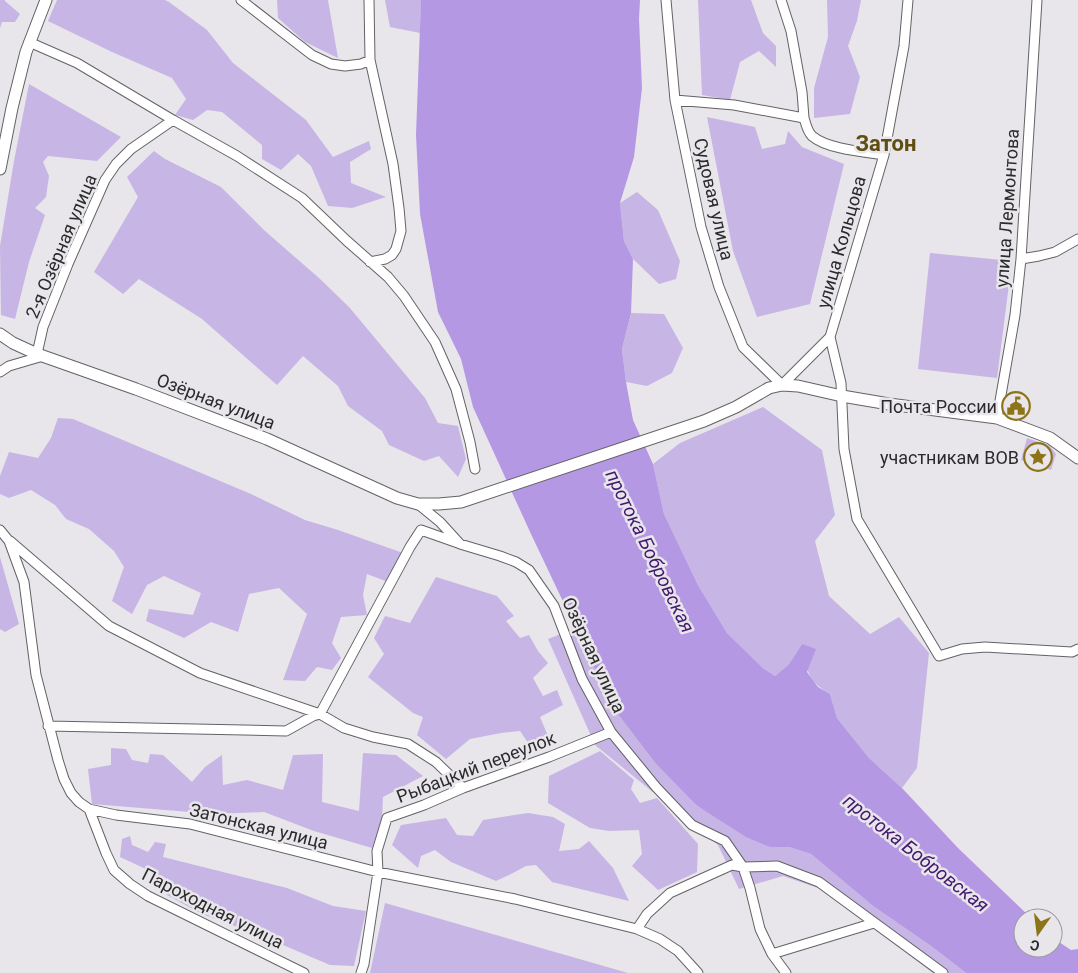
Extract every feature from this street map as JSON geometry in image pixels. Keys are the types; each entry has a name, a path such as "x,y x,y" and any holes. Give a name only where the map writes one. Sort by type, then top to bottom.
{"street":[{"path":"0,169 12,108 29,42 46,0"},
{"path":"241,0 312,55 331,64 345,66 361,64 370,60"},
{"path":"369,0 370,60 393,164 400,231 396,249 392,255 385,259 370,262"},
{"name":"Судовая улица","path":"666,0 675,100 701,227 719,287 743,347 782,385"},
{"path":"781,0 791,31 802,92 804,118 812,136 840,148 884,155"},
{"name":"улица Кольцова","path":"782,385 830,337 884,155 904,46 908,0"},
{"name":"улица Лермонтова","path":"997,418 1015,315 1021,259 1037,0"},
{"path":"29,42 77,63 237,156 302,198 347,242 388,277 404,296 435,342 456,389 476,469"},
{"path":"675,100 734,105 804,118"},
{"name":"2-я Озёрная улица","path":"40,355 43,327 105,180 116,164 131,148 173,120"},
{"path":"1021,259 1055,252 1078,239"},
{"name":"Озёрная улица","path":"0,334 13,343 40,355 225,422 397,498 418,504 460,502 704,421 736,407 769,388 782,385"},
{"path":"830,337 841,382 844,448 857,519 939,656 962,649 985,648 1072,652 1078,649"},
{"path":"0,372 10,366 40,355"},
{"path":"782,385 798,386 889,404 997,418 1050,438 1078,458"},
{"name":"Озёрная улица","path":"418,504 440,522 460,544 516,562 529,570 554,606 582,679 611,732 656,787 692,825 725,842 743,867 760,929 772,954 786,973"},
{"name":"Затонская улица","path":"0,530 9,541 24,582 36,675 61,770 71,793 89,809 116,815 190,824 378,872 515,899 637,929 660,939 678,951 698,973"},
{"path":"48,726 286,731 320,714 421,530 460,544"},
{"path":"9,541 108,626 200,672 320,714 344,728 373,737 408,744 436,762 463,788"},
{"name":"Рыбацкий переулок","path":"361,973 378,872 377,851 387,818 611,732"},
{"name":"Пароходная улица","path":"89,809 114,870 130,884 148,896 304,973"},
{"path":"637,929 648,914 670,893 732,865 743,867 777,866 819,882 942,973"},
{"path":"772,954 874,923"}],"shaded area":[{"path":"0,0 5,0 20,14 15,22 2,22 0,28"},
{"path":"57,0 165,0 169,2 207,30 233,63 306,120 333,157 369,141 371,149 350,162 351,183 386,197 352,208 328,206 311,166 298,154 281,170 262,159 262,145 222,112 207,110 193,120 175,115 186,99 172,78 48,21"},
{"path":"277,0 328,0 338,58 305,42 278,18"},
{"path":"385,0 421,0 420,33 390,27"},
{"path":"698,0 751,0 763,33 776,46 776,67 759,51 740,62 730,100 702,95"},
{"path":"827,0 861,0 857,21 848,46 860,77 850,114 814,118 814,88 828,37"},
{"path":"29,84 121,137 97,161 48,156 43,162 49,176 46,197 35,208 45,215 29,262 15,319 1,315 0,246"},
{"path":"707,117 755,127 762,149 785,144 788,131 802,147 844,164 810,304 757,317 733,251"},
{"path":"154,151 165,159 221,187 265,231 349,307 425,398 438,423 458,426 466,459 458,477 439,456 424,461 389,445 382,431 348,406 338,386 303,356 277,385 202,319 139,279 123,294 94,272 138,197 127,177"},
{"path":"637,192 658,210 680,261 676,279 659,284 633,259 624,241 620,203"},
{"path":"930,253 1012,261 997,378 918,369"},
{"path":"631,313 664,314 683,348 672,373 647,386 626,382 622,349"},
{"path":"763,407 822,450 835,515 815,541 829,596 870,634 899,617 929,653 917,768 902,788 869,758 837,718 830,694 816,684 809,673 802,644 789,664 775,676 763,668 727,633 698,585 664,514 653,464 680,443"},
{"path":"58,418 73,419 251,494 305,520 403,553 388,582 367,574 363,595 367,615 341,617 332,643 341,658 332,670 317,667 305,681 283,680 307,614 279,588 249,594 238,632 211,622 184,638 146,621 149,609 193,615 201,593 164,576 147,585 132,614 112,601 124,567 114,551 89,529 66,519 55,505 31,490 9,498 0,494 0,476 9,452 38,458 51,438"},
{"path":"1027,438 1050,446 1056,454 1051,470 1021,460"},
{"path":"0,557 19,624 5,632 0,629"},
{"path":"436,577 497,596 514,616 506,621 520,638 529,635 538,651 548,663 533,678 543,696 557,690 563,705 540,717 548,736 535,753 520,731 470,739 446,759 417,735 423,717 413,713 368,677 384,654 374,638 385,616 410,623"},
{"path":"576,628 614,709 656,764 696,805 770,847 789,847 811,854 873,906 966,973 933,973 821,889 783,876 739,889 718,845 595,745 548,639"},
{"path":"111,748 126,749 132,760 148,763 150,754 163,755 192,782 205,767 222,755 223,785 247,780 283,790 293,755 323,754 322,802 359,811 363,753 396,755 423,776 383,797 382,818 372,848 314,831 264,812 214,814 92,804 88,769 111,765"},
{"path":"600,751 634,780 631,789 640,803 657,798 698,844 697,872 658,890 632,866 642,854 639,830 609,831 590,828 548,803 549,776"},
{"path":"528,813 553,817 565,824 559,851 579,849 589,841 613,868 629,901 552,882 536,865 526,866 496,881 451,862 435,850 421,856 418,868 392,845 401,825 446,818 457,835 473,836 483,820"},
{"path":"130,836 132,845 148,852 155,842 166,844 163,857 287,888 333,906 366,911 354,966 330,965 257,934 202,914 165,894 165,878 120,857 122,839"},
{"path":"385,903 628,973 370,973"}],"water":[{"name":"протока Бобровская","path":"421,0 640,0 642,88 634,157 620,203 624,241 633,259 631,313 622,349 633,420 653,464 664,514 698,585 727,633 763,668 775,676 789,664 802,644 816,649 807,672 818,687 830,694 837,718 869,758 902,788 958,848 1021,908 1013,908 1013,958 1063,958 1063,945 1071,950 1078,949 1078,973 966,973 873,906 811,854 789,847 770,847 746,837 696,805 656,764 614,709 473,407 461,359 438,312 420,214 416,135"}],"place":[{"name":"Почта России","path":"1016,406"},
{"name":"участникам ВОВ","path":"1038,457"}],"district":[{"name":"Затон","path":"886,143"}]}
